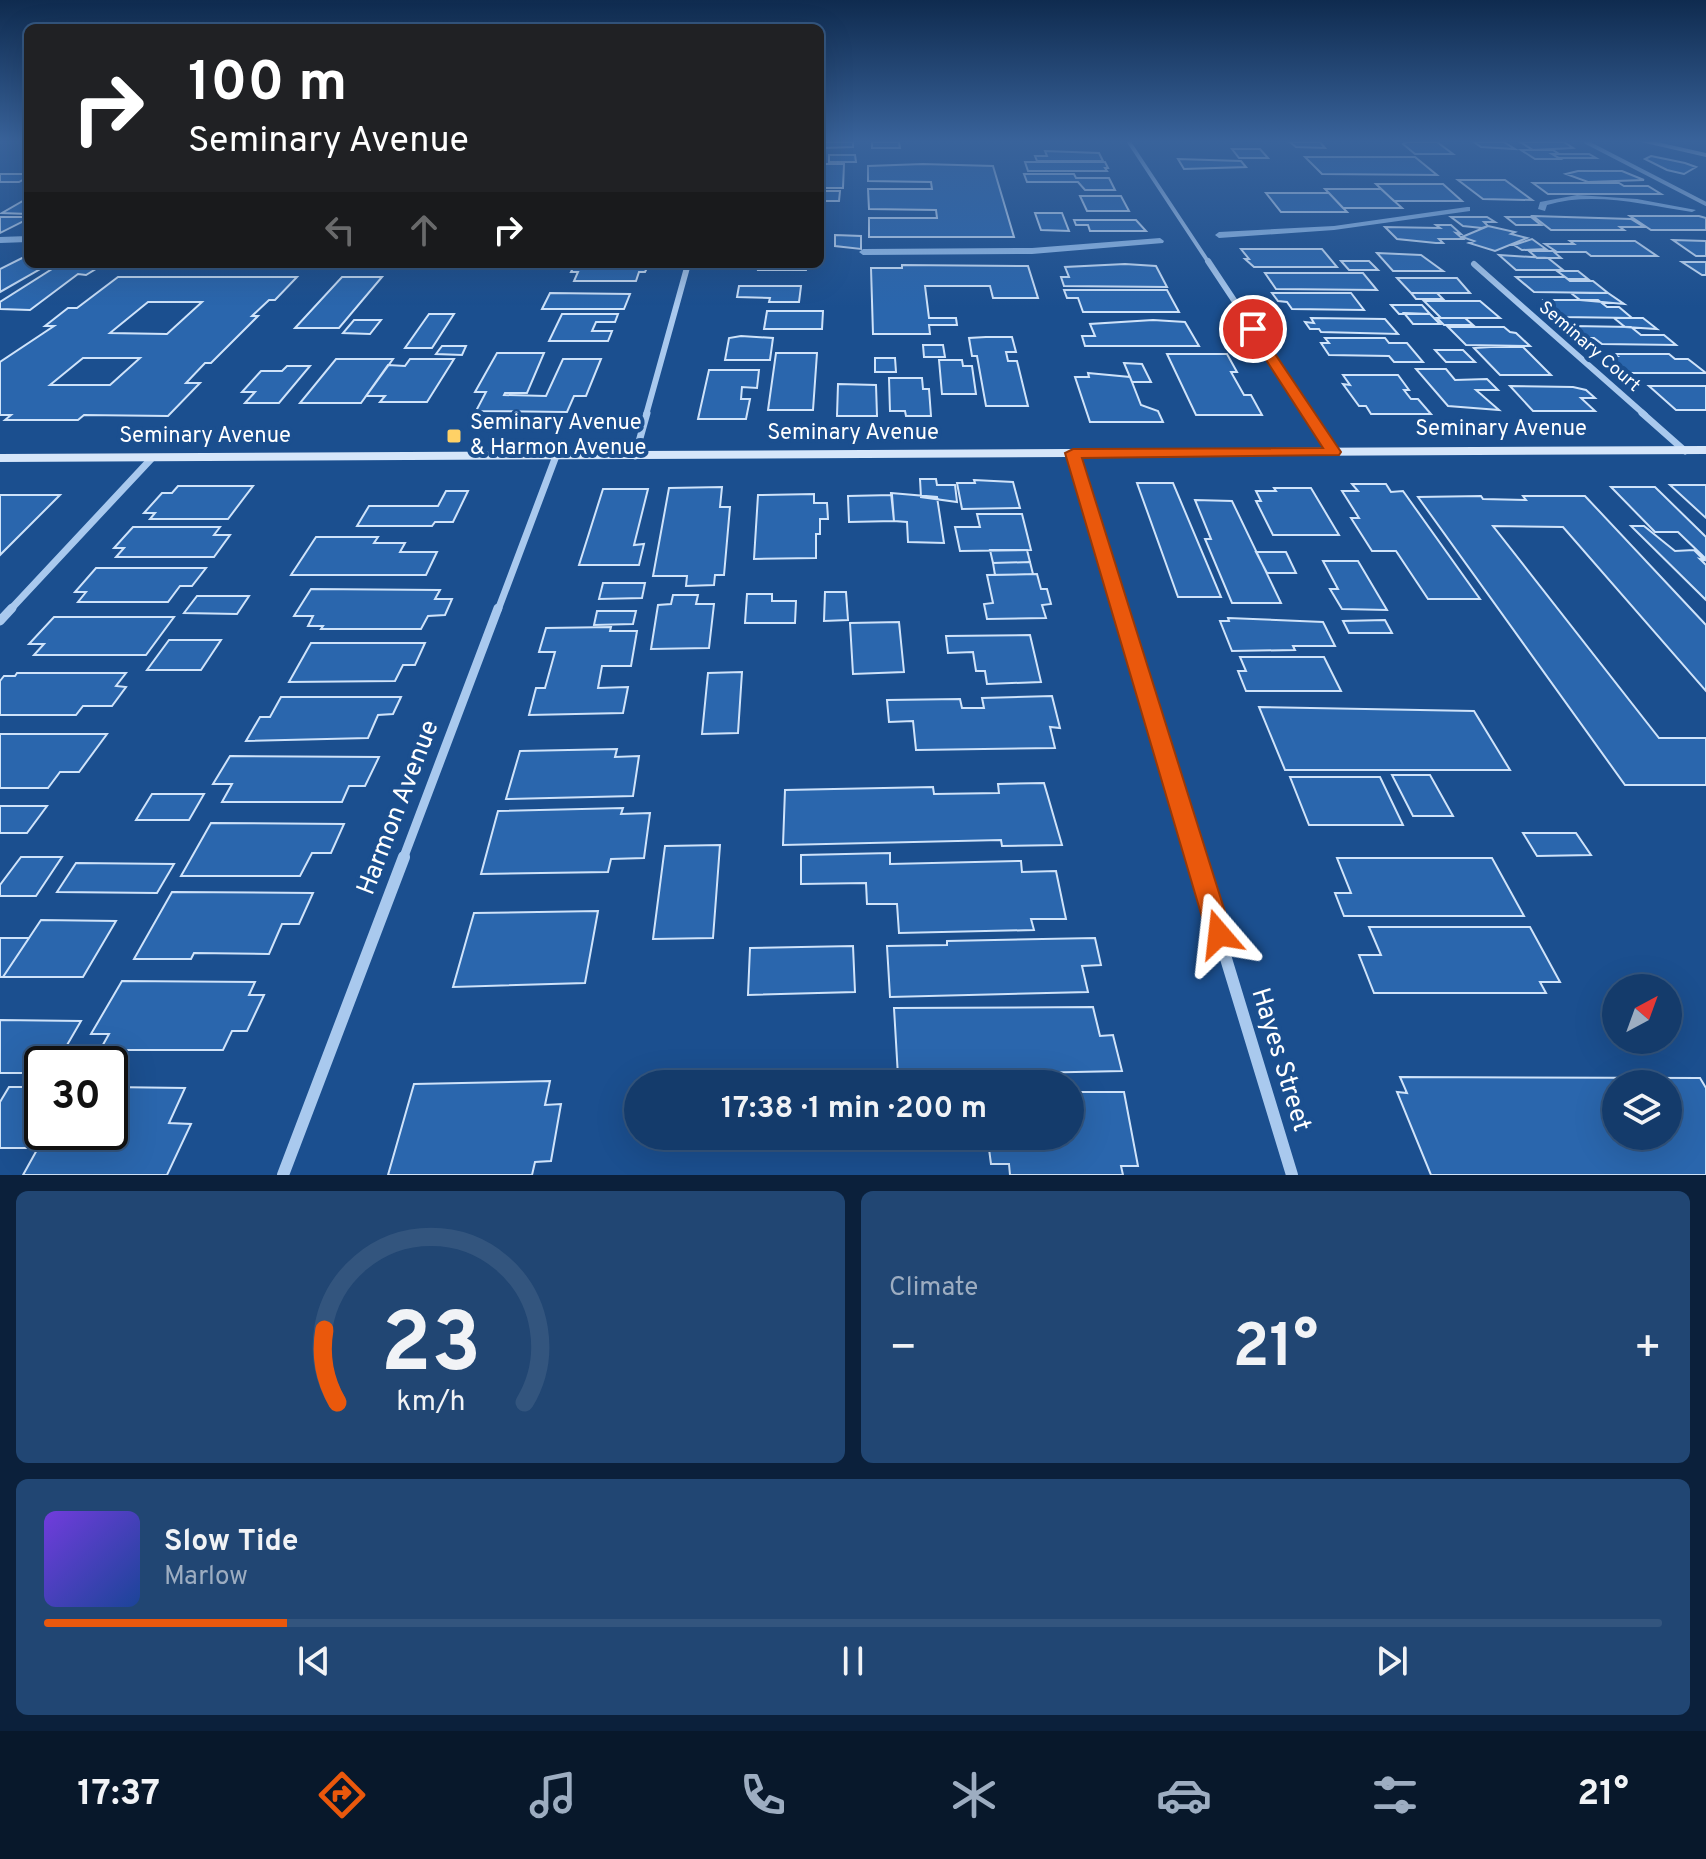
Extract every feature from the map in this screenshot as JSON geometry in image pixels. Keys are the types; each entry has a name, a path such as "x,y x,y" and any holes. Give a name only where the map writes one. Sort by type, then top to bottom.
{"street":[{"path":"1165,197 1334,452"},
{"name":"Seminary Court","path":"1474,264 1685,451"},
{"path":"635,456 687,268"},
{"name":"Seminary Avenue","path":"0,458 1706,450"},
{"name":"Hayes Street","path":"1073,453 1292,1175"},
{"name":"Harmon Avenue","path":"283,1175 556,456"},
{"path":"0,621 152,458"}],"building":[{"path":"824,197 839,197 839,201 824,201"},
{"path":"868,197 1002,197 1014,237 869,237 869,218 937,218 936,210 869,209"},
{"path":"1080,197 1121,197 1129,211 1087,211"},
{"path":"1269,197 1333,197 1347,212 1281,212"},
{"path":"1332,197 1390,197 1402,208 1343,208"},
{"path":"1390,197 1457,197 1462,201 1394,201"},
{"path":"1480,197 1528,197 1532,200"},
{"path":"24,200 24,214 2,213"},
{"path":"1035,213 1062,213 1069,231 1041,230"},
{"path":"1533,216 1631,219 1644,227 1551,230"},
{"path":"1630,216 1699,216 1706,218 1706,230 1651,230"},
{"path":"0,217 24,217 24,221 0,233"},
{"path":"1451,217 1487,217 1495,222 1484,222 1488,226 1482,228 1463,226"},
{"path":"1506,217 1531,217 1541,225 1516,225"},
{"path":"1074,220 1136,220 1146,231 1090,231 1088,225 1076,225"},
{"path":"1436,225 1451,225 1463,239 1439,239 1443,243 1436,243 1397,239 1385,227 1440,228"},
{"path":"1488,226 1527,238 1495,251 1469,243 1474,241 1462,237"},
{"path":"835,235 861,236 861,249 835,246"},
{"path":"1532,239 1546,249 1522,250 1514,245"},
{"path":"1673,240 1706,241 1706,256 1696,256"},
{"path":"1570,241 1635,241 1657,256 1591,256 1586,252 1557,252 1545,244 1574,244"},
{"path":"1241,249 1322,249 1337,267 1254,267 1245,259 1249,259"},
{"path":"1529,251 1553,251 1561,258 1537,258"},
{"path":"1377,253 1421,255 1443,271 1393,271"},
{"path":"1499,255 1548,258 1563,270 1516,270"},
{"path":"24,257 24,268 42,268 0,292 0,269"},
{"path":"1341,261 1369,261 1378,270 1349,270"},
{"path":"1682,262 1706,262 1706,275 1702,275"},
{"path":"902,265 1028,266 1038,298 993,298 990,286 925,286 929,318 956,318 957,325 929,325 930,334 873,334 871,268 902,268"},
{"path":"1156,266 1167,287 1064,286 1061,277 1069,277 1065,267"},
{"path":"54,268 97,268 86,275 78,274 30,310 0,309 0,302"},
{"path":"573,268 647,268 645,272 639,272 636,281 574,281 578,272 571,272"},
{"path":"758,268 806,268 806,270"},
{"path":"1557,271 1578,271 1588,279 1568,279"},
{"path":"1265,273 1363,273 1377,290 1276,289"},
{"path":"118,277 297,277 275,300 269,300 252,316 258,316 186,383 200,383 168,416 84,415 78,420 5,420 11,415 0,415 0,362 54,326 45,326 68,308 77,308","holes":["148,302 202,302 167,334 110,333","83,358 140,358 110,385 50,385"]},
{"path":"342,277 382,277 339,328 295,328"},
{"path":"1516,277 1565,277 1570,281 1593,281 1608,293 1534,292"},
{"path":"1397,278 1457,278 1470,293 1411,293"},
{"path":"739,286 801,286 799,302 769,302 770,298 737,297"},
{"path":"1064,290 1167,290 1179,312 1083,312 1078,298 1067,298"},
{"path":"550,293 630,294 624,309 542,309"},
{"path":"1272,293 1351,293 1364,310 1292,309 1287,302 1278,301"},
{"path":"1411,293 1437,293 1443,299 1416,299"},
{"path":"1571,293 1608,293 1624,304 1580,300"},
{"path":"1544,300 1598,300 1607,307 1619,307 1632,318 1561,317"},
{"path":"1424,301 1480,301 1500,318 1441,318"},
{"path":"1391,305 1422,305 1430,314 1399,314"},
{"path":"767,311 823,311 822,329 764,329"},
{"path":"1404,313 1430,314 1440,324 1413,324"},
{"path":"429,314 454,314 432,348 405,348"},
{"path":"562,314 618,314 615,322 596,322 592,331 612,331 608,341 549,341"},
{"path":"1311,318 1385,319 1398,334 1321,332 1310,329 1305,322 1314,323"},
{"path":"1437,318 1465,318 1473,325 1444,325"},
{"path":"1614,318 1643,318 1657,329 1625,327"},
{"path":"354,320 381,320 370,334 343,333"},
{"path":"1153,320 1185,322 1199,346 1085,346 1082,336 1095,336 1090,324"},
{"path":"1573,326 1631,327 1641,335 1664,335 1676,345 1602,344 1594,338 1587,338"},
{"path":"1448,327 1504,327 1530,346 1466,345"},
{"path":"1012,337 1016,352 1006,352 1008,361 1017,361 1028,406 986,406 977,356 972,356 969,338"},
{"path":"729,338 773,338 770,360 725,360"},
{"path":"1325,338 1385,338 1389,343 1407,343 1423,362 1394,362 1389,356 1329,355 1321,343 1329,343"},
{"path":"923,345 943,345 945,357 924,357"},
{"path":"442,346 466,346 462,355 436,354"},
{"path":"1523,347 1551,375 1500,375 1474,348"},
{"path":"1435,350 1463,350 1475,362 1446,362"},
{"path":"497,353 544,353 527,393 504,395 546,396 563,359 601,359 586,396 574,396 567,412 476,411 486,392 475,392"},
{"path":"776,353 817,353 813,410 768,410"},
{"path":"1167,354 1227,354 1237,372 1231,372 1244,395 1251,395 1262,415 1196,415"},
{"path":"1614,354 1669,354 1675,359 1688,359 1706,373 1628,373 1609,356 1617,356"},
{"path":"875,358 895,358 896,372 875,372"},
{"path":"336,359 393,359 361,403 300,403"},
{"path":"410,359 454,359 427,402 380,402 385,396 366,396 388,365 405,366"},
{"path":"939,360 962,360 963,366 972,366 976,394 942,394"},
{"path":"1124,363 1142,364 1151,382 1132,382"},
{"path":"287,366 310,366 279,403 245,403 255,392 242,392 261,371 282,371"},
{"path":"1416,369 1446,369 1455,380 1487,379 1498,390 1476,390 1499,410 1448,406"},
{"path":"709,370 759,370 757,388 742,387 741,399 750,399 746,419 698,419"},
{"path":"1088,373 1130,377 1141,405 1158,411 1163,422 1090,422 1075,377 1089,377"},
{"path":"1343,375 1398,375 1409,390 1404,390 1411,399 1418,399 1431,414 1371,414 1366,406 1359,406 1343,384 1350,385"},
{"path":"889,378 922,378 923,389 929,389 931,416 906,416 905,411 890,411"},
{"path":"838,384 876,385 877,416 837,416"},
{"path":"1510,386 1586,390 1595,398 1581,398 1595,411 1533,411"},
{"path":"1649,386 1706,386 1706,410 1676,410"},
{"path":"920,479 936,479 937,485 955,485 957,502 921,497"},
{"path":"974,480 1013,482 1020,508 962,509 957,483 975,483"},
{"path":"1137,483 1173,483 1221,597 1178,597"},
{"path":"1352,484 1386,484 1391,492 1403,491 1480,599 1428,599 1396,551 1372,551 1351,518 1359,518 1342,491 1358,491"},
{"path":"1670,485 1706,485 1706,518"},
{"path":"178,486 253,486 228,519 150,519 155,513 144,513 162,493 172,493"},
{"path":"722,487 720,507 730,507 724,575 715,575 714,585 686,586 687,576 653,576 669,488"},
{"path":"1611,487 1655,487 1706,537 1706,559 1678,532 1655,532"},
{"path":"1274,488 1311,488 1339,535 1273,535 1256,501 1261,501 1256,491 1276,491"},
{"path":"603,489 648,489 634,545 644,544 639,565 579,565"},
{"path":"446,491 468,491 453,522 435,522 432,526 357,526 369,506 438,506"},
{"path":"891,493 937,497 944,543 908,542 907,522 894,521"},
{"path":"814,494 814,503 827,503 828,519 820,519 820,534 816,534 816,558 754,559 758,495"},
{"path":"0,495 60,495 0,555"},
{"path":"892,495 894,521 849,522 848,496"},
{"path":"1481,496 1483,499 1526,500 1523,496 1585,496 1706,625 1706,691 1563,527 1493,526 1659,738 1706,738 1706,785 1625,785 1418,497"},
{"path":"1195,500 1232,501 1281,603 1232,603 1205,539 1211,539"},
{"path":"977,514 1022,514 1031,550 960,551 955,527 980,527"},
{"path":"1631,526 1644,526 1675,551 1694,550 1706,565 1706,600"},
{"path":"133,527 220,527 214,535 230,535 214,557 116,557 124,548 114,548"},
{"path":"316,537 378,537 374,543 405,543 400,552 437,552 426,575 291,575"},
{"path":"990,550 1027,550 1030,562 993,563"},
{"path":"1256,552 1286,552 1296,573 1267,573"},
{"path":"1323,561 1358,561 1387,610 1342,609 1330,589 1338,589"},
{"path":"1030,562 1033,574 995,575 993,563"},
{"path":"96,568 206,568 192,586 180,586 168,602 78,602 86,592 75,592"},
{"path":"1037,574 1041,589 1047,589 1051,604 1042,605 1046,618 987,619 984,604 993,603 987,575"},
{"path":"603,583 645,583 642,598 599,599"},
{"path":"311,589 440,590 435,599 452,599 445,615 428,616 421,629 321,629 323,626 308,626 313,616 294,616"},
{"path":"825,592 846,592 848,620 824,621"},
{"path":"747,594 772,594 772,601 796,601 795,623 745,623"},
{"path":"673,595 698,595 696,604 714,604 709,648 651,649 658,605 671,604"},
{"path":"197,596 249,596 237,614 184,613"},
{"path":"597,611 636,611 633,624 594,625"},
{"path":"54,617 174,617 146,655 34,655 44,644 29,644"},
{"path":"1228,618 1323,622 1335,646 1232,651 1220,621 1229,621"},
{"path":"1385,620 1392,633 1349,633 1343,621"},
{"path":"899,622 904,672 853,674 850,623"},
{"path":"611,627 610,631 637,631 631,666 602,666 598,688 628,687 623,713 529,715 536,688 545,688 555,652 539,652 546,628"},
{"path":"1030,635 1041,682 987,684 985,671 976,671 973,652 948,653 946,636"},
{"path":"169,640 221,640 201,670 147,670"},
{"path":"311,643 425,643 415,665 403,665 395,681 289,682"},
{"path":"1240,657 1324,657 1341,691 1246,691 1238,671 1246,671"},
{"path":"742,672 738,733 702,734 708,673"},
{"path":"17,673 126,673 116,686 126,687 112,706 83,706 76,715 0,715 0,681 4,676 15,676"},
{"path":"1052,696 1060,728 1050,727 1055,748 916,750 913,721 889,722 887,700 960,699 962,708 984,708 982,698"},
{"path":"281,697 401,697 393,714 378,715 368,738 246,741 260,717 270,717"},
{"path":"1259,707 1474,711 1510,770 1285,770"},
{"path":"0,734 107,734 79,772 60,772 48,788 0,788"},
{"path":"617,749 615,757 639,756 633,796 506,799 520,751"},
{"path":"230,756 379,757 365,786 349,786 342,802 222,802 232,784 213,784"},
{"path":"1392,775 1430,775 1453,816 1413,816"},
{"path":"1290,777 1380,777 1403,825 1309,825"},
{"path":"1044,783 1062,845 1002,846 1001,840 783,845 785,790 933,787 934,794 999,793 998,784"},
{"path":"152,794 204,794 189,820 136,820"},
{"path":"0,806 47,806 27,833 0,833"},
{"path":"623,808 621,814 650,813 644,858 611,859 608,872 481,874 498,811"},
{"path":"211,823 344,824 331,853 312,853 300,876 181,876"},
{"path":"1523,833 1576,833 1591,855 1537,856"},
{"path":"720,845 713,938 653,939 665,846"},
{"path":"890,853 890,864 1021,861 1022,872 1056,871 1066,919 1031,919 1034,930 899,933 897,904 867,904 866,883 801,884 801,855"},
{"path":"21,857 62,857 36,896 0,896 0,885"},
{"path":"1337,858 1492,858 1524,916 1344,916 1335,893 1351,893"},
{"path":"76,863 174,864 157,893 57,892"},
{"path":"172,892 313,893 299,924 282,924 269,954 194,953 191,959 134,959"},
{"path":"598,911 585,983 453,987 474,913"},
{"path":"41,920 116,921 83,977 3,977"},
{"path":"1369,927 1530,927 1560,982 1540,982 1546,993 1374,993 1359,955 1381,955"},
{"path":"0,938 29,938 3,977 0,977"},
{"path":"1095,938 1101,965 1082,966 1088,992 890,997 887,946 947,945 947,941"},
{"path":"853,946 855,992 748,995 750,948"},
{"path":"122,981 255,982 249,995 264,995 247,1031 232,1031 223,1050 128,1050 128,1046 102,1046 109,1034 91,1034"},
{"path":"1093,1007 1100,1036 1113,1035 1122,1071 898,1070 894,1008"},
{"path":"0,1020 81,1021 66,1046 24,1046 24,1073 0,1073"},
{"path":"1400,1077 1602,1078 1602,1150 1682,1150 1682,1078 1700,1078 1706,1088 1706,1175 1431,1175 1397,1092 1407,1093"},
{"path":"550,1081 545,1105 561,1104 551,1161 535,1162 532,1175 388,1175 414,1084"},
{"path":"9,1087 24,1087 24,1148 0,1148 0,1102"},
{"path":"128,1087 185,1088 169,1123 191,1124 167,1175 23,1175 37,1150 128,1150"},
{"path":"1084,1092 1124,1092 1138,1166 1121,1166 1123,1175 1010,1175 1009,1164 991,1164 989,1150 1084,1150"}],"waterway":[{"path":"1542,209 1543,204 1559,199 1596,197 1692,210"},
{"path":"1219,235 1334,228 1467,209"},
{"path":"0,240 24,239"},
{"path":"863,252 1032,251 1160,241"}],"place":[{"name":"Seminary Avenue & Harmon Avenue","path":"454,436"}],"route":[{"path":"1219,934 1073,453 1334,452 1253,329"}]}
